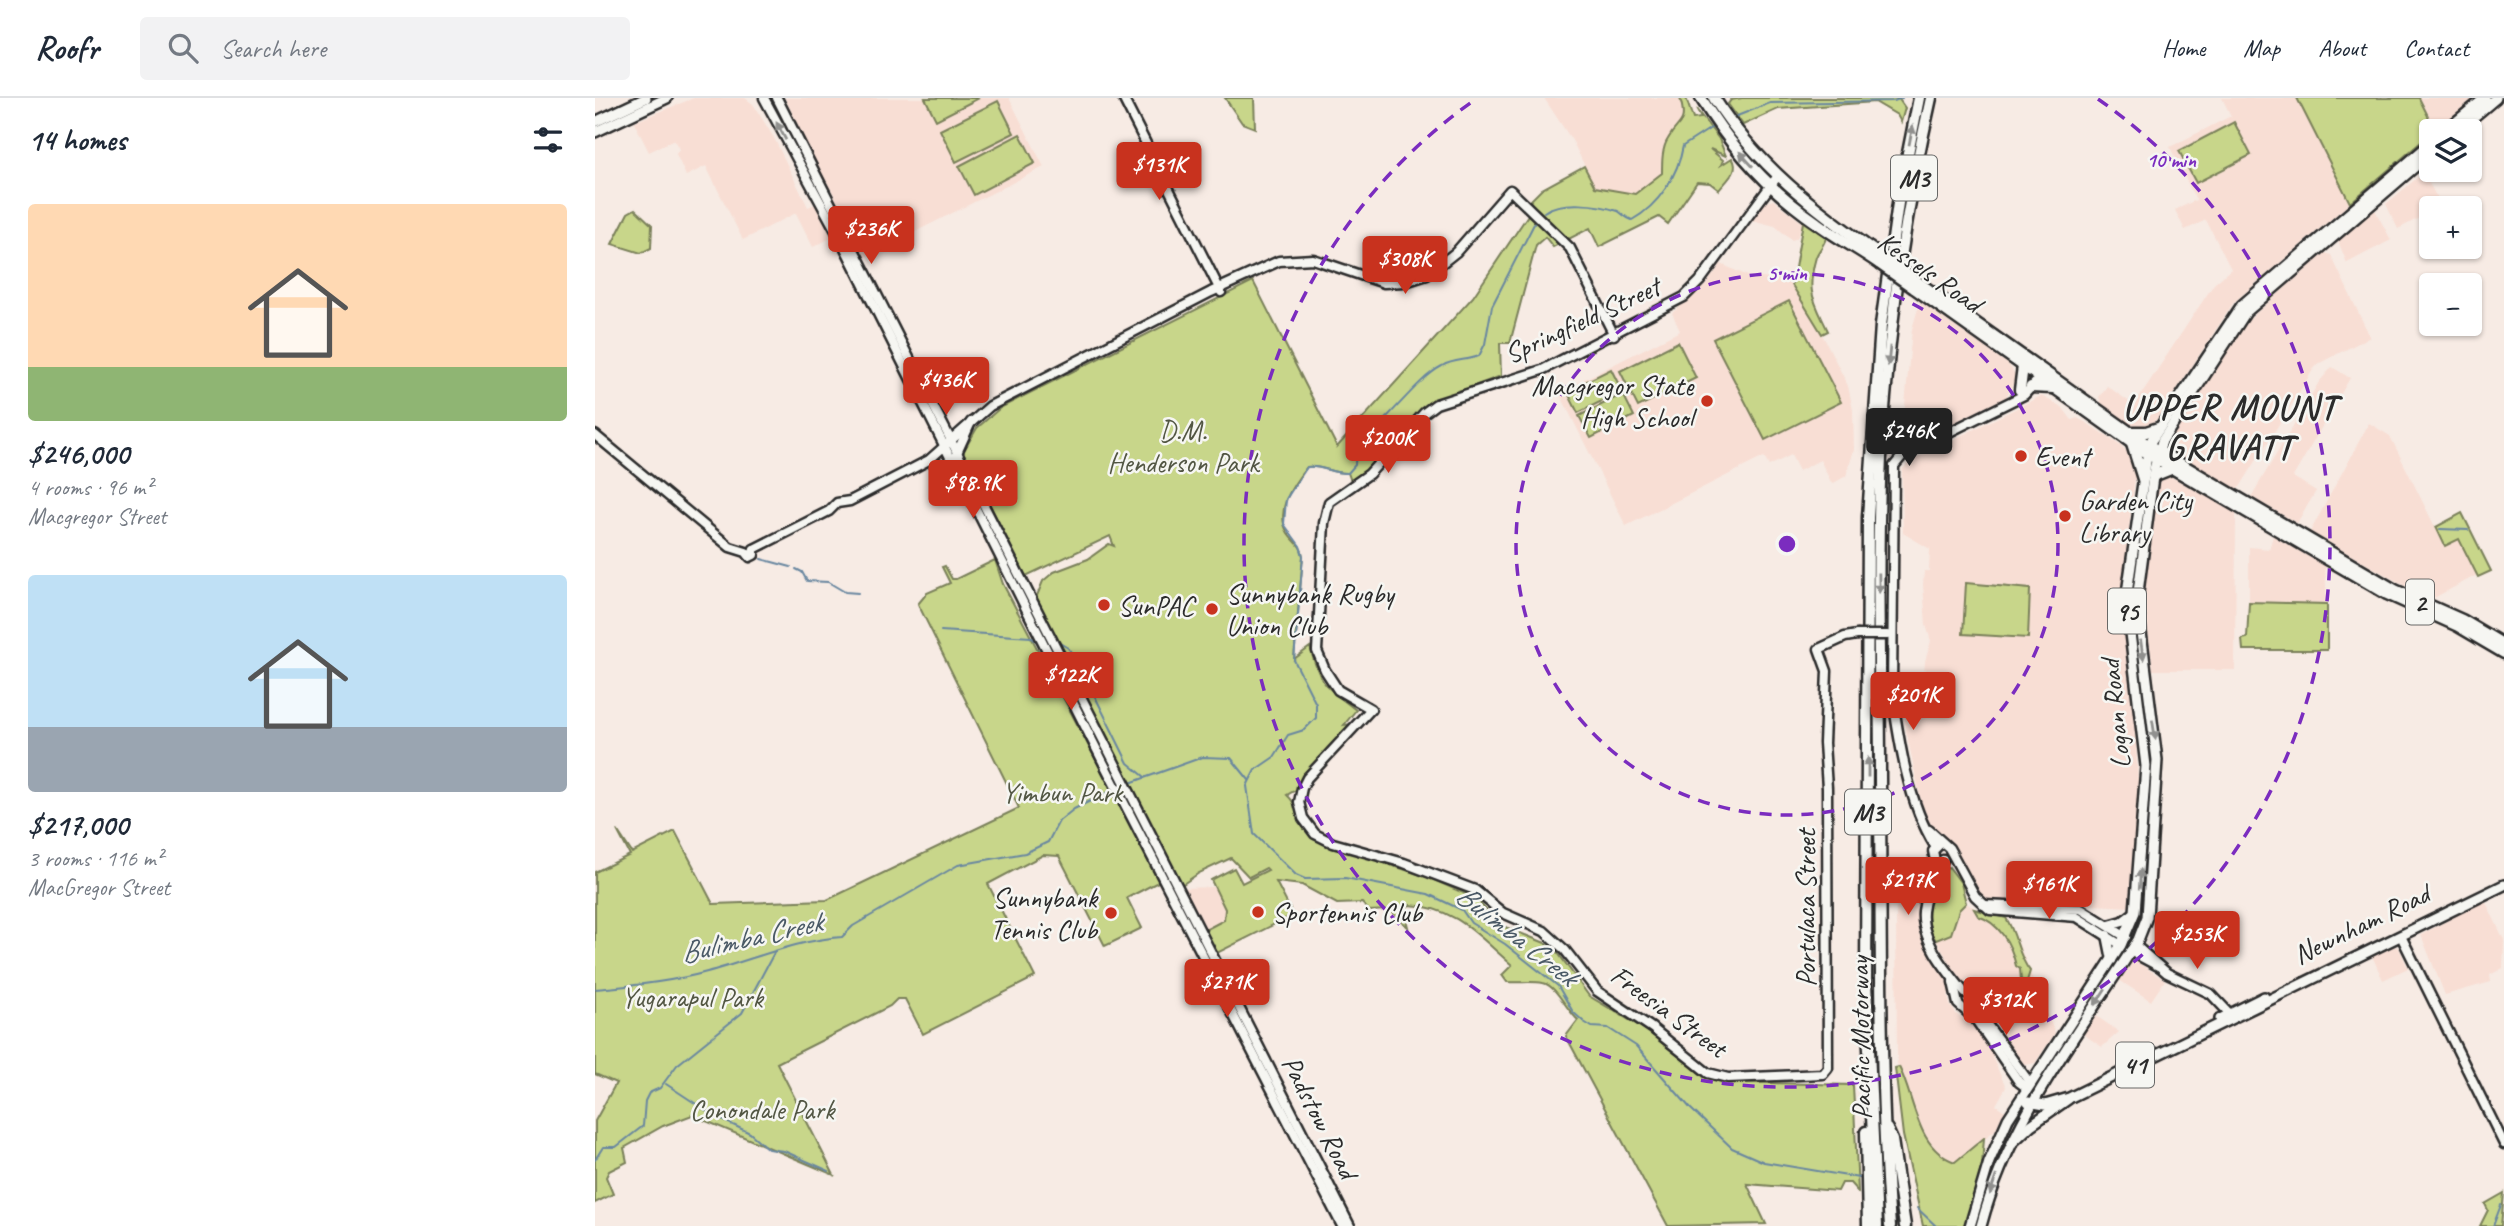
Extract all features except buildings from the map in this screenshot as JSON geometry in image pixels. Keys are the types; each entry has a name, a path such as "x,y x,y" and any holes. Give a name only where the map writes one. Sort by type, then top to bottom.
{"highway":[{"name":"Kessels Road","path":"1701,98 1723,132 1774,181 1793,191 1880,260"},
{"name":"Kessels Road","path":"1714,98 1795,206 1915,284 2153,452"},
{"name":"Pacific Motorway","path":"1877,1226 1866,983 1870,457 1886,280 1919,98"},
{"name":"Pacific Motorway","path":"1890,1226 1884,1122 1879,564 1881,460 1896,288 1931,98"},
{"path":"1793,191 1791,195 1795,206"},
{"name":"Kessels Road","path":"1915,284 2023,366 2038,371 2053,388 2132,444 2153,452"},
{"path":"2023,366 2022,392 2053,388"},
{"path":"2127,432 2145,432 2158,428"},
{"path":"2132,444 2148,477 2173,468"},
{"name":"2","path":"2153,452 2173,468 2388,594 2458,626 2504,653"},
{"name":"2","path":"2153,452 2395,590 2462,620 2504,645"},
{"path":"1868,1226 1865,1133 1871,1119"},
{"path":"1884,1122 1892,1140 1905,1226"}],"main road":[{"path":"595,122 646,98"},
{"path":"595,132 667,98"},
{"path":"2459,119 2484,98"},
{"path":"2471,119 2496,98"},
{"name":"Logan Road","path":"1970,1226 1993,1150 2019,1100 2124,941 2135,912 2146,766 2126,600 2158,428 2242,304 2419,153"},
{"name":"Logan Road","path":"2153,452 2250,308 2419,163"},
{"name":"Logan Road","path":"1981,1226 2009,1146 2030,1103 2132,948 2148,911 2157,771 2137,600 2148,477"},
{"name":"Newnham Road","path":"2492,888 2504,878"},
{"name":"Newnham Road","path":"2231,1017 2242,1008 2492,888 2504,885"},
{"path":"2124,941 2132,948"},
{"name":"Newnham Road","path":"2009,1146 2031,1125 2069,1098 2335,965"},
{"path":"2029,1085 2053,1102"},
{"name":"Newnham Road","path":"2019,1100 2030,1103 2069,1098"}],"street":[{"path":"764,98 947,444 956,454 1048,642"},
{"path":"777,98 936,415 954,467 1048,642"},
{"path":"1123,98 1220,290"},
{"name":"Springfield Street","path":"1371,709 1338,690 1317,651 1324,523 1329,502 1369,474 1429,408 1542,370 1670,306 1694,288 1774,181"},
{"path":"595,435 730,547 750,551 829,511 837,503 850,500 935,455 971,419 990,406 1279,261 1299,257 1322,262 1371,280 1398,283 1415,279 1443,265 1510,190 1570,248 1614,335"},
{"path":"1944,858 1918,810 1895,716 1890,635 1895,463 1903,455 2022,392 2038,371"},
{"path":"936,415 951,428 963,428"},
{"path":"956,454 971,419"},
{"path":"935,455 954,467"},
{"name":"Portulaca Street","path":"1825,1073 1828,1068 1828,788 1823,743 1827,678 1819,649 1845,637 1890,635"},
{"name":"Padstow Road","path":"1048,642 1350,1226"},
{"name":"Freesia Street","path":"1371,709 1307,778 1300,796 1303,818 1323,839 1404,863 1480,892 1503,913 1544,931 1566,950 1597,991 1652,1028 1708,1073 1728,1078 1825,1073"},
{"name":"Padstow Road","path":"1127,799 1342,1226"},
{"path":"1939,845 1933,853 1960,868 1975,896 1990,909 2077,916 2107,935 2124,941"},
{"path":"1944,858 1925,902 1923,921 1929,939 1961,994 1972,996 1969,1006"},
{"path":"1985,905 2081,909 2109,925 2124,941"},
{"path":"2109,925 2123,921 2135,912"},
{"path":"2400,934 2504,1144"},
{"path":"2107,935 2112,960"},
{"path":"2132,948 2218,1000 2242,1008"},
{"path":"1961,994 1958,1004 1969,1006 2029,1085"},
{"path":"2218,1000 2231,1017"},
{"path":"1969,1006 2019,1082 2029,1085"},
{"path":"2020,1072 2039,1070"}],"shaded area":[{"path":"694,98 745,98 753,104 774,138 808,207 815,204 833,237 813,247 796,213 743,240 706,166 686,176 676,154 679,149 674,140 649,152 634,122"},
{"path":"785,98 1009,98 1044,167 865,257 830,187 827,188"},
{"path":"1544,98 1680,98 1683,118 1662,173 1635,194 1595,187 1573,142"},
{"path":"2222,98 2297,98 2350,203 2234,302 2158,418 2148,426 2132,426 2101,403 2099,397 2107,386 2134,405 2214,284 2231,269 2206,220 2185,230 2175,210 2196,200 2170,147 2231,116"},
{"path":"2419,98 2474,98 2448,119 2430,119"},
{"path":"2419,176 2419,182 2428,182 2436,196 2419,196 2419,218 2398,229 2386,204"},
{"path":"1773,200 1803,223 1797,238 1792,240 1775,226 1751,220 1764,203"},
{"path":"2375,210 2391,240 2347,263 2338,241"},
{"path":"2325,253 2331,255 2370,337 2316,365 2240,487 2235,489 2169,450 2167,444 2244,324"},
{"name":"Macgregor State High School","path":"1721,264 1750,277 1790,281 1824,338 1848,386 1853,410 1854,450 1846,476 1832,484 1820,460 1799,471 1791,455 1769,466 1764,457 1626,526 1559,392 1680,331 1672,313 1705,286"},
{"path":"1920,302 2008,364 2017,377 2006,397 1901,449 1912,329"},
{"path":"2332,367 2350,378 2293,477 2316,491 2297,523 2251,497 2319,382"},
{"path":"2041,396 2062,407 2072,420 2077,418 2087,423 2121,446 2128,452 2136,469 2121,595 2138,783 2131,907 1982,899 1952,844 1935,830 1928,819 1921,801 1904,721 1908,709 1918,705 1914,696 1923,690 1925,661 1931,641 1926,625 1923,585 1924,571 1929,571 1930,549 1903,533 1902,470 1910,461"},
{"path":"2369,423 2390,436 2444,545 2459,538 2477,575 2430,600 2310,532"},
{"path":"2168,475 2236,513 2235,670 2153,670 2144,599 2158,486 2163,477"},
{"path":"2273,536 2325,566 2327,604 2249,602 2249,547 2269,549"},
{"path":"1214,887 1225,909 1225,920 1203,931 1180,888"},
{"path":"1902,895 1924,896 1920,909 1937,960 1953,991 1948,995 1950,1005 1957,1015 1973,1025 1994,1055 1992,1057 2006,1087 1996,1105 2005,1111 1995,1130 1955,1162 1939,1154 1929,1142 1909,1102 1905,1080 1897,1064 1896,906"},
{"path":"2485,900 2504,940 2503,968 2490,975 2491,982 2445,995 2421,935"},
{"path":"1966,903 1991,918 2008,918 2055,1033 2035,1063 2025,1065 2017,1059 1974,989 1962,984 1936,940 1951,934 1959,910"},
{"path":"2393,946 2399,948 2408,968 2383,980 2372,956"},
{"path":"2134,960 2165,980 2151,1001 2119,980"},
{"path":"2095,1015 2119,1032 2102,1047 2083,1034"}],"green space":[{"path":"925,98 979,98 936,120"},
{"path":"1225,98 1254,98 1255,128 1242,123"},
{"name":"D.M. Henderson Park","path":"1680,98 1686,98 1693,119 1701,118 1696,109 1719,139 1726,156 1710,149 1723,160 1721,165 1732,158 1734,162 1732,174 1719,190 1710,183 1697,182 1668,224 1659,217 1599,247 1590,228 1553,247 1545,237 1536,245 1510,343 1500,343 1501,376 1428,403 1364,473 1351,481 1348,473 1307,467 1296,481 1287,498 1283,516 1288,533 1301,549 1303,556 1294,659 1310,647 1321,679 1356,710 1344,725 1352,724 1302,778 1299,788 1287,795 1308,830 1319,841 1427,877 1475,898 1500,925 1545,943 1558,953 1589,996 1646,1030 1702,1075 1728,1082 1853,1085 1858,1192 1850,1183 1842,1183 1838,1191 1747,1184 1766,1224 1668,1226 1566,1036 1578,1020 1548,985 1539,982 1507,982 1502,975 1512,965 1453,917 1426,907 1409,905 1404,911 1408,927 1389,910 1369,911 1362,903 1337,904 1302,885 1276,882 1293,915 1215,954 1203,931 1224,920 1225,909 1211,880 1234,868 1242,883 1268,870 1266,868 1249,877 1231,858 1199,873 1180,886 1036,598 1043,581 1054,572 1088,559 1109,544 1114,546 1110,536 1026,576 963,452 977,428 1000,408 1253,281 1337,447 1473,297 1534,206 1530,201 1542,189 1584,166 1595,187 1635,194 1662,173 1666,143 1681,122 1683,114"},
{"path":"1898,98 1905,108 1901,122 1897,115 1875,102 1778,109 1743,125 1728,104 1731,100"},
{"path":"2297,98 2419,98 2430,119 2419,119 2419,144 2350,203"},
{"path":"998,101 1014,133 956,162 940,130"},
{"path":"2234,122 2251,155 2196,183 2179,151"},
{"path":"1020,134 1035,163 974,195 959,166"},
{"path":"635,209 652,225 651,248 641,253 612,244 628,213"},
{"path":"1803,222 1826,237 1816,257 1811,287 1828,331 1822,334 1792,285"},
{"path":"1789,301 1841,402 1765,440 1713,339"},
{"path":"1678,342 1696,378 1638,407 1620,371"},
{"path":"1611,369 1622,391 1578,413 1567,391"},
{"path":"1623,394 1634,416 1591,438 1579,416"},
{"path":"2462,513 2491,571 2478,577 2459,539 2445,546 2436,527"},
{"name":"Yugarapul Park","path":"995,560 1003,584 1160,881 1127,898 1142,928 1105,946 1059,856 1043,855 988,884 1035,977 923,1034 905,999 897,999 890,1006 777,1063 834,1175 692,1115 663,1126 624,1148 627,1162 609,1171 606,1177 613,1194 595,1203 595,1121 616,1083 595,1074 595,872 630,855 617,830 632,853 675,831 713,904 827,900 1019,808 918,604 927,593 950,583 942,567 945,566 952,579 956,579"},
{"path":"1966,583 2030,589 2028,638 1963,634"},
{"path":"2249,602 2327,604 2327,650 2243,650 2242,639 2247,638"},
{"path":"1903,867 1921,867 1926,870 1928,878 1922,890 1895,897 1898,871"},
{"path":"1949,867 1961,883 1966,903 1959,910 1951,934 1936,940 1931,932 1928,912 1937,881"},
{"path":"1974,909 2006,918 2030,971 2027,981 2021,980 2020,969 2016,966 2003,935 1992,924 1978,916"},
{"path":"1899,1067 1924,1134 1942,1155 1955,1162 1984,1138 1982,1165 1966,1226 1923,1226 1903,1135 1895,1068"},
{"path":"2504,1193 2501,1226 2480,1226 2488,1210 2485,1204"}],"waterway":[{"path":"1732,118 1770,103 1894,101 1902,98"},
{"path":"1544,212 1560,206 1590,205 1618,211 1632,220 1651,206 1666,188 1677,168 1683,146 1714,126"},
{"name":"Bulimba Creek","path":"1536,220 1492,306 1485,344 1479,356 1447,364 1422,381 1379,425 1356,444 1355,465 1348,473 1307,467 1286,499 1284,524 1300,546 1303,556 1294,660 1316,704 1316,718 1304,730 1288,735 1274,757 1255,770 1247,786 1254,834 1296,875 1305,879 1345,878 1428,894 1462,910 1471,923 1505,944 1558,986 1573,1012 1584,1022 1592,1027 1608,1028 1636,1046 1691,1109 1732,1148 1764,1162 1859,1178"},
{"path":"2440,529 2468,530"},
{"path":"761,559 791,567"},
{"path":"796,569 802,572 807,581 828,582 845,592 858,593"},
{"path":"941,631 1031,637 1038,643"},
{"path":"1058,642 1068,648 1077,660 1128,763 1145,777"},
{"name":"Bulimba Creek","path":"1130,783 1203,757 1231,758 1249,780"},
{"name":"Bulimba Creek","path":"595,989 680,978 791,946 842,937 853,926 958,865 1025,853 1048,842 1059,821 1074,809 1115,789"},
{"path":"595,1160 603,1147 616,1147 643,1126 645,1101 649,1093 660,1088 677,1065 742,1013 775,951"},
{"path":"666,1084 716,1117 750,1133 768,1149 784,1151 829,1171"},
{"path":"2493,1226 2501,1205"},
{"name":"Bulimba Creek","path":"1917,1208 1936,1226"}],"place":[{"name":"Macgregor State High School","path":"1707,401"},
{"name":"Event","path":"2021,456"},
{"name":"Garden City Library","path":"2065,516"},
{"name":"SunPAC","path":"1104,605"},
{"name":"Sunnybank Rugby Union Club","path":"1212,609"},
{"name":"Sportennis Club","path":"1258,912"},
{"name":"Sunnybank Tennis Club","path":"1111,913"}],"district":[{"name":"UPPER MOUNT GRAVATT","path":"2230,427"}],"park label":[{"name":"Yimbun Park","path":"1062,792"},
{"name":"Conondale Park","path":"762,1109"}]}
